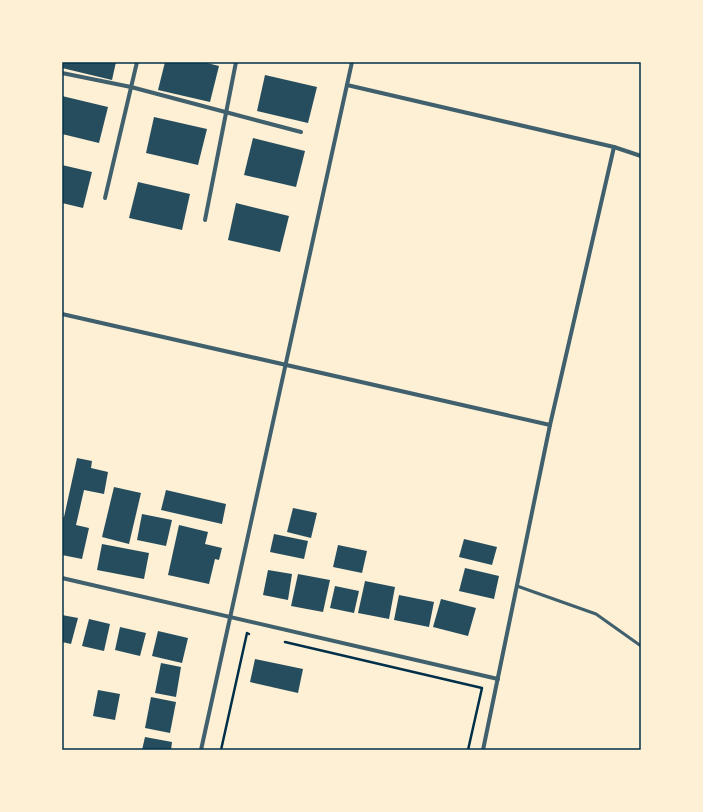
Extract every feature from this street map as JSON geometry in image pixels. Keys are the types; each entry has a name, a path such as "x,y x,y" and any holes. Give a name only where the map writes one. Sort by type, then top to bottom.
{"street":[{"path":"105,198 137,62"},
{"path":"206,220 236,62"},
{"path":"201,750 352,62"},
{"path":"62,73 131,87 301,132"},
{"path":"347,85 614,147 641,156"},
{"path":"484,750 550,425 614,147"},
{"path":"62,314 550,425"},
{"path":"62,578 498,679"}],"lane":[{"path":"517,586 596,614 630,636 641,646"}],"path":[{"path":"221,750 247,633 254,635"},
{"path":"285,642 482,688 468,750"}],"building":[{"path":"62,62 116,62 112,80 62,68"},
{"path":"165,62 203,62 219,66 210,102 158,90"},
{"path":"265,75 317,87 308,123 257,111"},
{"path":"62,96 108,107 99,143 62,134"},
{"path":"154,117 207,129 198,165 146,153"},
{"path":"253,138 305,151 296,187 244,175"},
{"path":"62,165 92,172 83,208 62,203"},
{"path":"138,182 190,194 182,230 129,218"},
{"path":"236,203 289,216 280,252 228,240"},
{"path":"77,458 92,461 91,468 108,472 104,494 84,490 76,525 89,528 82,559 62,555 62,517 64,517"},
{"path":"114,487 141,493 129,544 102,537"},
{"path":"166,490 226,504 222,524 161,510"},
{"path":"293,508 317,513 311,538 287,532"},
{"path":"142,514 172,520 166,546 137,540"},
{"path":"179,525 208,532 205,544 222,548 219,560 215,559 209,584 168,575"},
{"path":"274,534 308,541 304,559 270,552"},
{"path":"464,539 497,547 492,565 459,557"},
{"path":"102,544 149,553 144,579 97,570"},
{"path":"338,545 367,551 362,573 333,567"},
{"path":"465,568 499,576 494,599 459,591"},
{"path":"268,570 292,574 288,600 263,595"},
{"path":"298,574 330,580 323,612 291,606"},
{"path":"365,581 395,587 389,619 358,613"},
{"path":"335,586 359,591 354,613 330,608"},
{"path":"399,595 434,602 429,627 394,620"},
{"path":"441,599 476,608 468,636 433,627"},
{"path":"62,615 78,618 71,644 62,642"},
{"path":"89,619 110,624 104,651 82,646"},
{"path":"120,627 146,633 140,656 115,650"},
{"path":"158,631 188,638 182,663 152,656"},
{"path":"255,659 303,669 298,693 250,682"},
{"path":"161,663 181,667 176,697 155,693"},
{"path":"98,690 120,694 115,720 93,716"},
{"path":"151,697 176,702 170,733 145,728"},
{"path":"145,737 172,742 171,750 142,750"}]}
